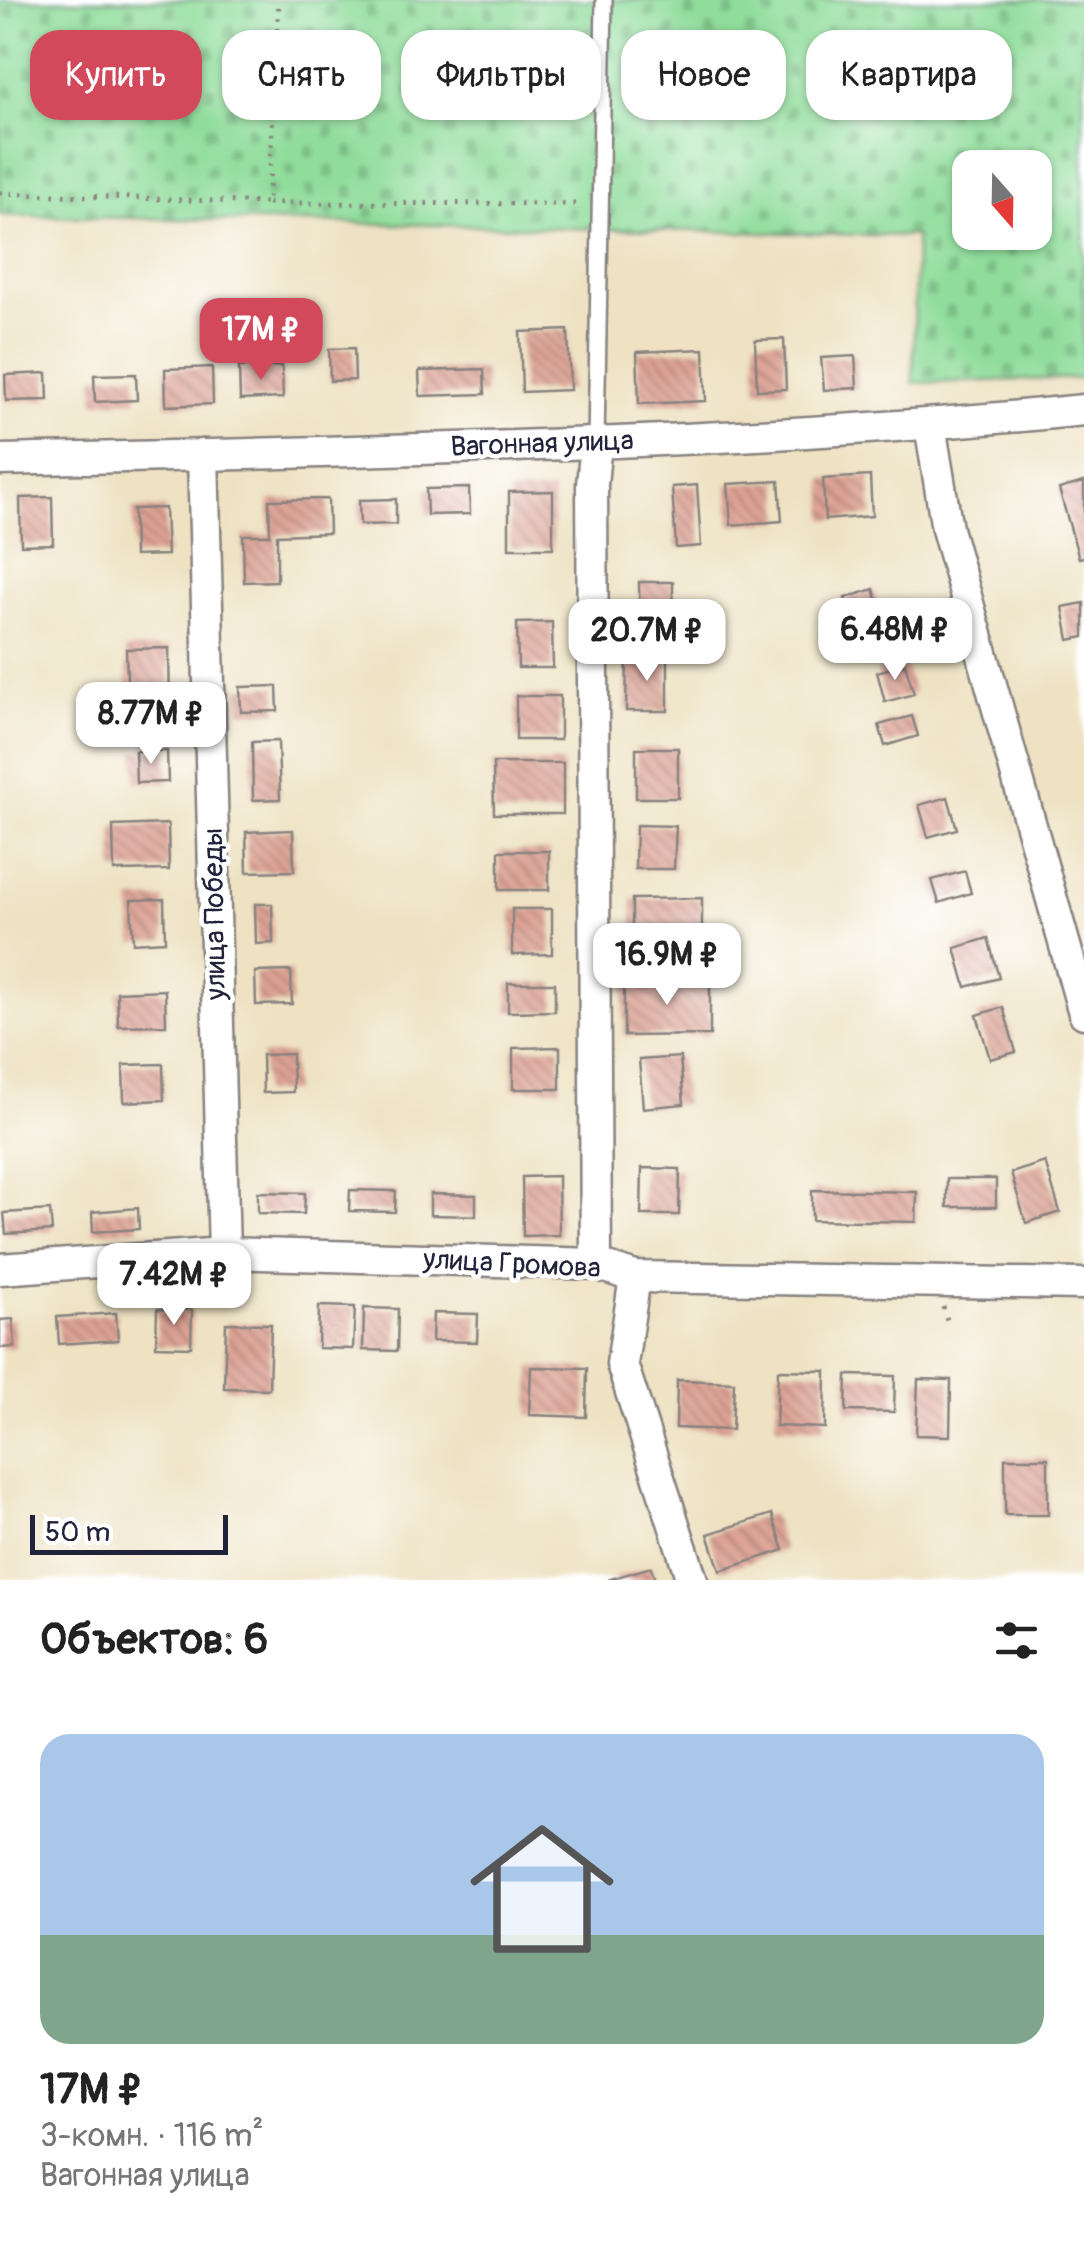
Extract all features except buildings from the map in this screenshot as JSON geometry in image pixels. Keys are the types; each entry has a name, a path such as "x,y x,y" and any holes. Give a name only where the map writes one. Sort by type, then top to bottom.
{"street":[{"name":"Вагонная улица","path":"0,460 596,442 930,425 1084,410"},
{"path":"930,425 946,529 1084,1013"},
{"path":"596,442 592,486 596,1264"},
{"name":"улица Победы","path":"203,455 224,1253"},
{"name":"улица Громова","path":"0,1269 224,1253 596,1264 636,1277 1084,1284"},
{"path":"636,1277 622,1364 692,1580"}],"lane":[{"path":"596,442 604,0"}],"path":[{"path":"268,202 279,0"},
{"path":"0,193 268,202 602,204"}],"green space":[{"path":"0,0 1083,0 1084,378 913,383 916,236 0,215"}]}
